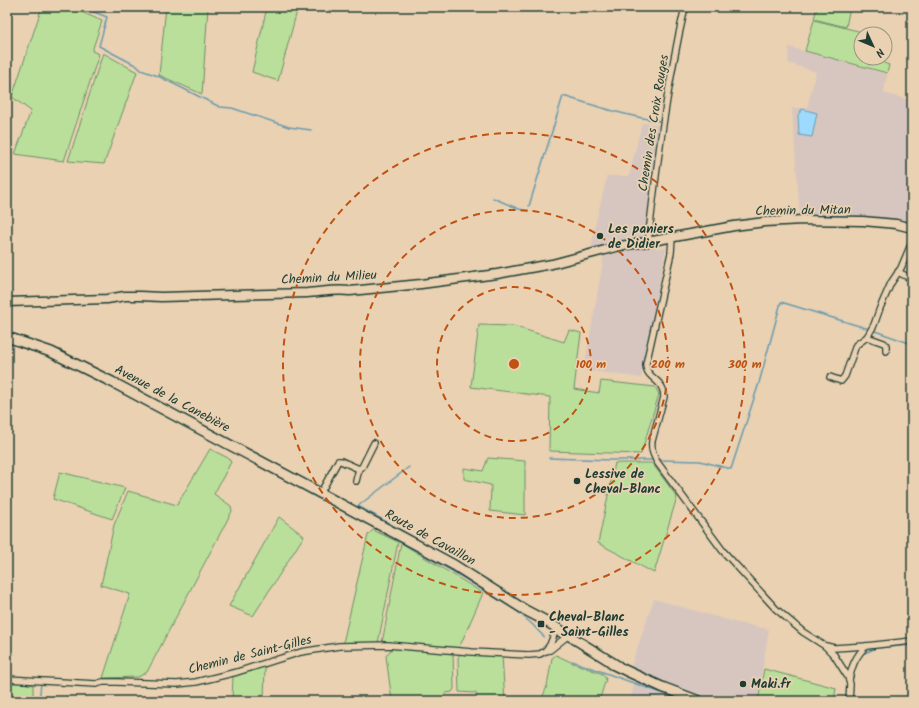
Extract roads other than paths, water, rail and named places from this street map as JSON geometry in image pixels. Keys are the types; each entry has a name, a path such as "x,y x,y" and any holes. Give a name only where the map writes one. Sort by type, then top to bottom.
{"main road":[{"name":"Avenue de la Canebière","path":"7,337 56,354 112,382 320,494"},
{"name":"Route de Cavaillon","path":"320,494 442,558 525,610 544,620 561,634 589,653 618,666"},
{"name":"Route de Cavaillon","path":"561,634 589,648 631,674 699,701"}],"street":[{"name":"Chemin des Croix Rouges","path":"648,242 663,120 685,7"},
{"name":"Chemin du Mitan","path":"648,242 734,226 782,221 802,220 876,222 896,224 912,228"},
{"path":"672,238 671,253 646,364 646,369 649,374 662,386 664,391 664,397 652,441 652,454 724,551 776,609 803,632 826,646 834,655 848,677 850,691 849,701"},
{"name":"Chemin du Milieu","path":"7,302 107,299 125,296 168,297 358,290 474,278 546,265 614,248 648,242"},
{"path":"830,377 841,381 845,376 856,345 867,337 879,318 880,308 912,242"},
{"path":"898,272 912,279"},
{"path":"867,337 884,343 886,345 886,351"},
{"path":"356,481 359,469 362,467 374,443"},
{"path":"320,494 340,460 359,469"},
{"path":"545,651 561,634"},
{"path":"545,651 550,650 561,634"},
{"path":"826,646 834,648 912,641"},
{"name":"Chemin de Saint-Gilles","path":"7,679 96,684 103,682 176,684 196,682 226,675 301,652 339,646 388,646 529,655 540,654 545,651"},
{"path":"849,681 854,661 866,646"}],"water":[{"path":"802,109 817,113 812,137 799,135 798,115"}],"waterway":[{"path":"81,7 107,17 99,46 137,66 141,70 158,76 220,107 232,108 289,127 311,130"},
{"path":"672,87 682,34"},
{"path":"529,206 563,96 635,116 659,121 661,118"},
{"path":"493,198 519,209 528,211"},
{"path":"659,460 700,461 731,469 759,383 781,302 869,329"},
{"path":"872,330 912,344"},
{"path":"549,458 655,460"},
{"path":"409,467 358,506 456,561"},
{"path":"298,487 454,572 517,611 544,637"},
{"path":"459,563 511,595 518,601"},
{"path":"865,653 876,648 912,645"},
{"path":"572,661 684,701"},
{"path":"39,701 41,684"}],"place":[{"name":"Les paniers de Didier","path":"600,236"},
{"name":"Lessive de Cheval-Blanc","path":"577,481"},
{"name":"Cheval-Blanc - Saint-Gilles","path":"541,624"},
{"name":"Maki.fr","path":"743,684"}]}
